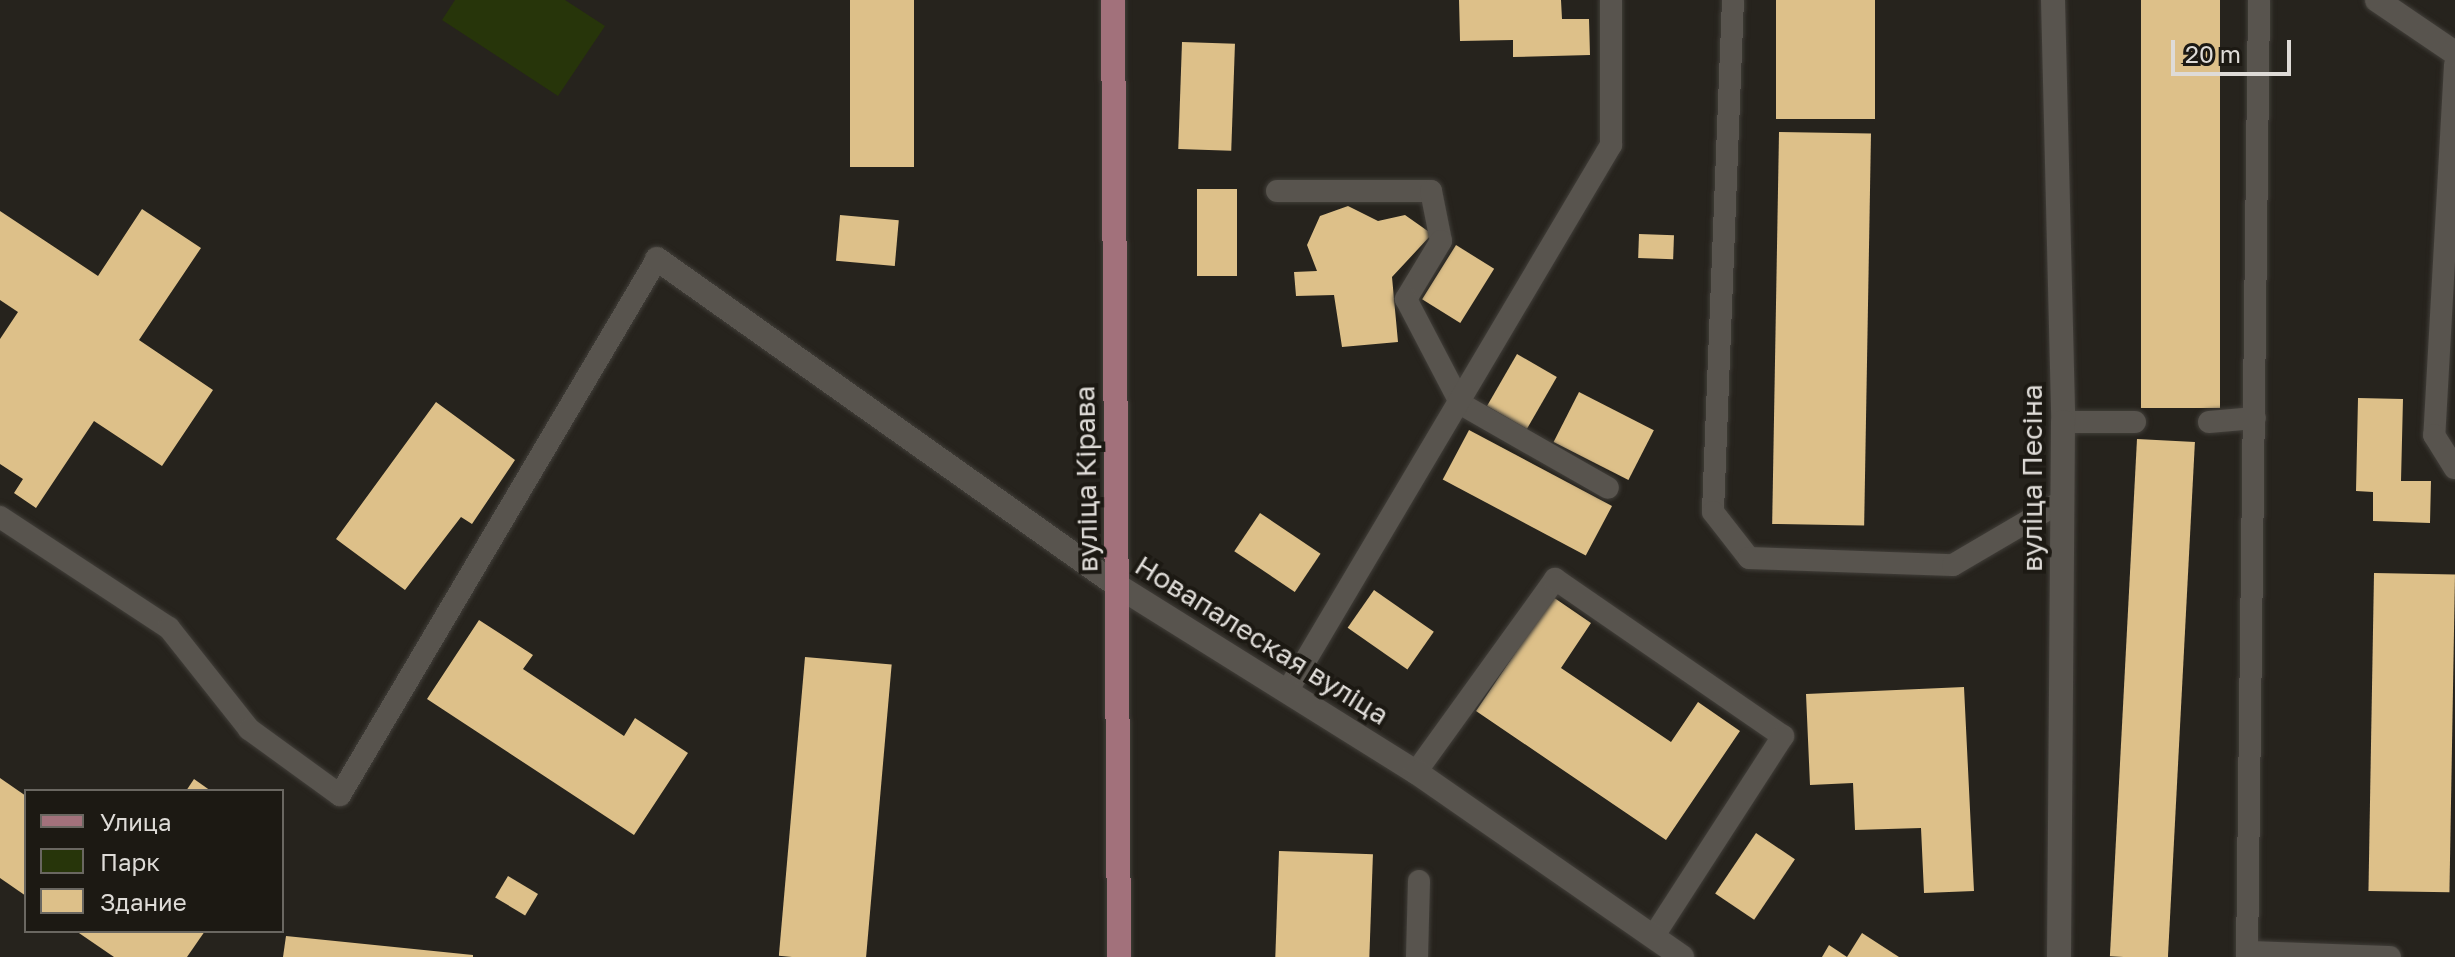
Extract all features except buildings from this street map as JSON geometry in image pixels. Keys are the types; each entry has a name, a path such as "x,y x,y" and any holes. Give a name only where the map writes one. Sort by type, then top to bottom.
{"main road":[{"name":"вуліца Кірава","path":"1113,0 1119,957"}],"street":[{"name":"вуліца Песіна","path":"2053,0 2063,422 2059,957"},
{"path":"2377,0 2455,53"},
{"name":"Новапалеская вуліца","path":"657,259 1118,586 1416,772 1682,957"}],"lane":[{"path":"1288,690 1461,404 1490,341 1611,145 1611,0"},
{"path":"1733,0 1713,512 1749,558 1953,565 2062,501"},
{"path":"2259,0 2247,955 2390,957"},
{"path":"2455,65 2434,435 2455,468"},
{"path":"1277,191 1431,191 1441,241 1406,299 1461,404 1608,488"},
{"path":"0,517 169,628 249,729 340,795 657,259"},
{"path":"2209,422 2255,418"},
{"path":"2063,422 2135,422"},
{"path":"1416,772 1555,579 1783,736 1653,937"},
{"path":"1417,957 1419,881"}],"green space":[{"path":"455,0 565,0 605,26 558,96 442,20"}]}
